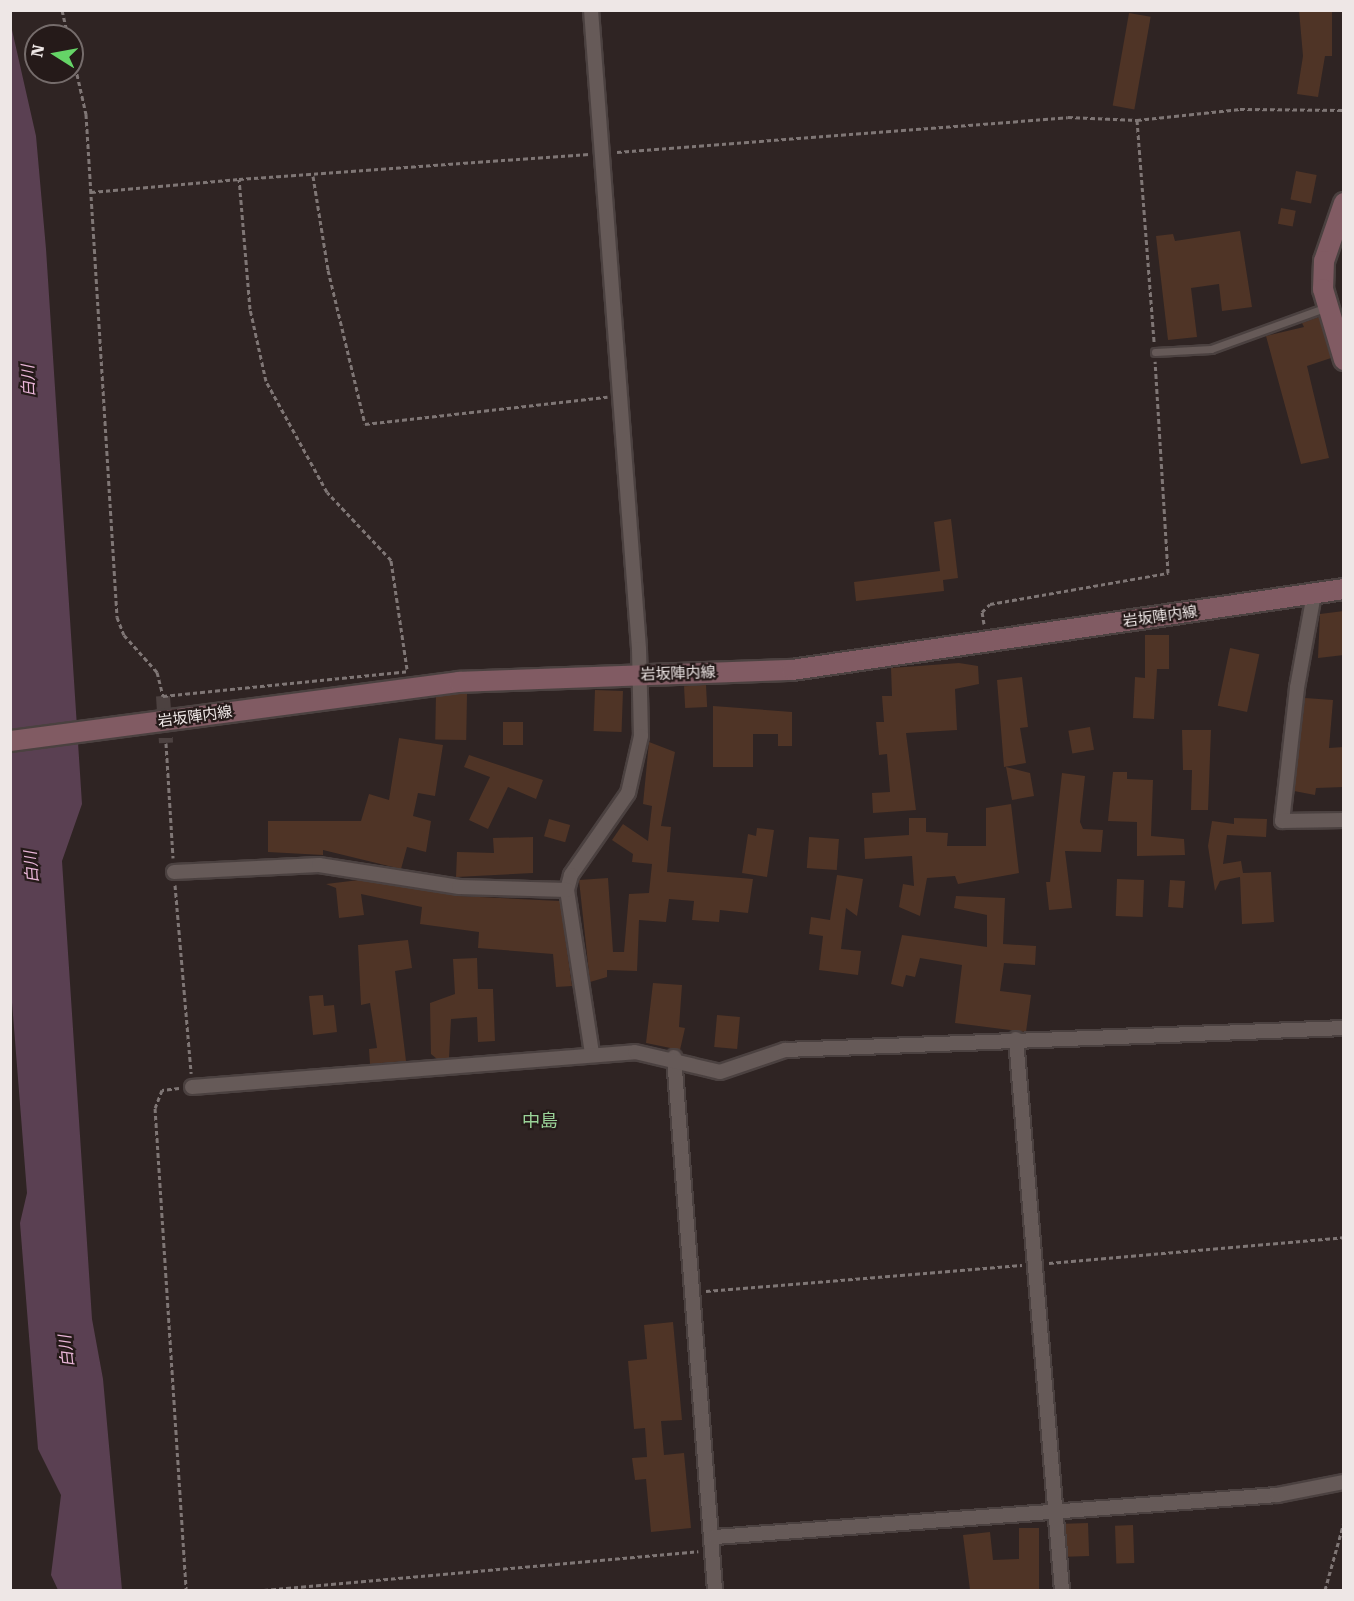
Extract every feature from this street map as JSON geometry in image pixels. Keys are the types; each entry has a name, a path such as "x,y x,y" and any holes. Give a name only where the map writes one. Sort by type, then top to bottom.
{"main road":[{"path":"1344,203 1324,261 1324,308 1344,360"},
{"name":"岩坂陣内線","path":"10,741 100,731 409,678 639,676 792,670 1344,589"}],"street":[{"path":"591,10 621,395 641,736 628,793 570,875 567,890 592,1054"},
{"path":"1314,594 1297,688 1282,821 1344,820"},
{"path":"174,872 319,865 459,887 567,890"},
{"path":"192,1087 592,1054 674,1057 720,1072 785,1050 1016,1039 1344,1028"},
{"path":"1016,1039 1062,1590"},
{"path":"674,1057 716,1543 715,1590"},
{"path":"716,1543 1054,1512 1277,1496 1344,1482"}],"lane":[{"path":"1155,352 1211,349 1324,308"}],"path":[{"path":"79,84 86,114 117,617 124,634 157,672 163,696 409,678 392,560 327,492 266,381 250,309 239,179"},
{"path":"90,192 1068,117 1137,120 1240,109 1344,110"},
{"path":"987,642 982,612 990,604 1168,573 1155,352 1137,120"},
{"path":"313,176 328,270 365,424 621,395"},
{"path":"166,742 192,1087 162,1090 155,1108 186,1590"},
{"path":"693,1292 1344,1237"},
{"path":"1325,1590 1344,1522"},
{"path":"264,1590 716,1543"}],"water":[{"name":"白川","path":"10,21 36,136 46,249 82,804 62,861 92,1319 103,1379 122,1590 58,1590 51,1575 61,1495 38,1449 20,1223 27,1193 10,977"}],"building":[{"path":"1299,10 1332,10 1332,56 1325,56 1318,97 1297,94 1303,56"},
{"path":"1129,13 1151,17 1134,109 1113,106"},
{"path":"1296,171 1317,175 1311,203 1290,199"},
{"path":"1281,208 1296,211 1293,227 1278,224"},
{"path":"1240,231 1252,307 1222,311 1219,284 1191,288 1197,337 1168,340 1156,236 1173,234 1175,241"},
{"path":"1319,317 1331,358 1307,366 1329,458 1301,464 1266,336 1304,327 1302,323"},
{"path":"951,519 958,578 943,580 944,591 856,601 854,582 940,571 934,522"},
{"path":"1344,611 1344,655 1318,658 1320,614"},
{"path":"1145,635 1169,635 1169,669 1157,669 1154,719 1133,718 1135,677 1145,678"},
{"path":"1230,648 1259,654 1247,712 1218,706"},
{"path":"959,663 978,666 979,684 955,689 957,730 906,733 916,810 873,813 872,793 890,792 887,754 879,755 876,722 884,722 882,696 892,696 891,668"},
{"path":"1022,677 1028,727 1020,728 1026,763 1004,767 997,680"},
{"path":"706,685 707,707 685,708 684,686"},
{"path":"595,690 623,691 622,732 594,731"},
{"path":"436,693 467,694 466,740 435,739"},
{"path":"1305,698 1333,700 1329,748 1344,747 1344,787 1316,788 1315,795 1294,791"},
{"path":"713,706 792,712 792,746 778,746 778,734 753,734 753,767 713,767"},
{"path":"503,722 523,722 523,745 503,745"},
{"path":"1090,727 1094,750 1072,753 1068,731"},
{"path":"1182,730 1211,730 1208,810 1191,810 1192,770 1183,770"},
{"path":"399,738 443,745 435,796 418,793 413,816 431,821 426,852 407,847 401,869 323,850 323,855 268,852 268,821 361,821 369,794 389,800"},
{"path":"649,742 675,752 661,826 671,827 667,872 753,879 748,913 720,910 719,922 692,920 694,901 669,899 666,922 639,920 637,971 607,970 607,977 590,982 579,880 608,878 613,952 624,952 629,894 649,893 652,864 632,862 633,854 612,840 623,824 648,841 652,806 643,804"},
{"path":"469,755 543,780 536,799 508,787 488,829 469,820 490,777 464,767"},
{"path":"1006,767 1030,773 1034,796 1012,800"},
{"path":"1113,772 1127,772 1127,779 1153,780 1151,836 1184,839 1185,855 1137,856 1137,822 1108,821"},
{"path":"1062,773 1085,776 1080,822 1083,829 1103,830 1101,852 1065,851 1072,908 1049,910 1046,882 1050,882"},
{"path":"1011,804 1019,873 958,884 955,876 927,878 920,916 899,907 903,884 914,886 912,856 865,859 864,838 909,835 909,818 926,818 926,832 948,833 947,846 986,846 986,808"},
{"path":"1234,818 1267,819 1266,837 1227,835 1223,864 1241,861 1243,873 1271,872 1274,922 1242,924 1240,877 1220,881 1215,891 1208,846 1212,821 1234,824"},
{"path":"549,819 570,825 565,842 544,836"},
{"path":"757,828 774,830 767,877 742,873 748,834 756,836"},
{"path":"533,837 533,873 456,877 457,852 494,853 493,838"},
{"path":"809,837 839,839 837,870 807,868"},
{"path":"837,875 863,879 857,916 846,908 841,949 861,951 858,975 819,970 823,936 809,934 811,917 830,920"},
{"path":"1117,879 1144,880 1143,917 1116,916"},
{"path":"359,880 459,896 560,901 572,986 556,987 553,954 478,948 479,932 420,924 422,907 361,894 364,915 339,918 336,888 326,884"},
{"path":"1170,880 1185,881 1183,908 1168,907"},
{"path":"956,896 1005,898 1003,944 1036,946 1035,965 1004,963 1000,991 1031,995 1026,1032 955,1023 962,965 920,958 915,977 906,975 903,987 891,984 902,935 987,947 987,915 954,908"},
{"path":"408,940 412,968 395,971 406,1061 370,1064 369,1049 377,1048 370,1003 361,1005 358,945"},
{"path":"477,958 478,989 493,989 495,1041 478,1042 477,1017 451,1019 449,1058 437,1059 431,1054 430,1003 455,994 453,959"},
{"path":"653,983 682,985 679,1027 685,1028 680,1050 646,1043"},
{"path":"323,995 324,1006 334,1005 337,1032 313,1035 309,996"},
{"path":"717,1015 740,1017 737,1049 714,1047"},
{"path":"673,1322 682,1420 661,1421 664,1455 684,1453 691,1528 651,1532 646,1479 635,1480 632,1458 647,1457 645,1428 634,1429 628,1361 647,1359 644,1325"},
{"path":"1088,1523 1089,1556 1066,1557 1065,1524"},
{"path":"1133,1525 1134,1563 1116,1564 1115,1526"},
{"path":"1019,1528 1039,1528 1039,1590 970,1590 963,1535 990,1532 993,1560 1019,1559"}],"tunnel":[{"path":"163,696 166,743"}],"district":[{"name":"中島","path":"540,1121"}]}
